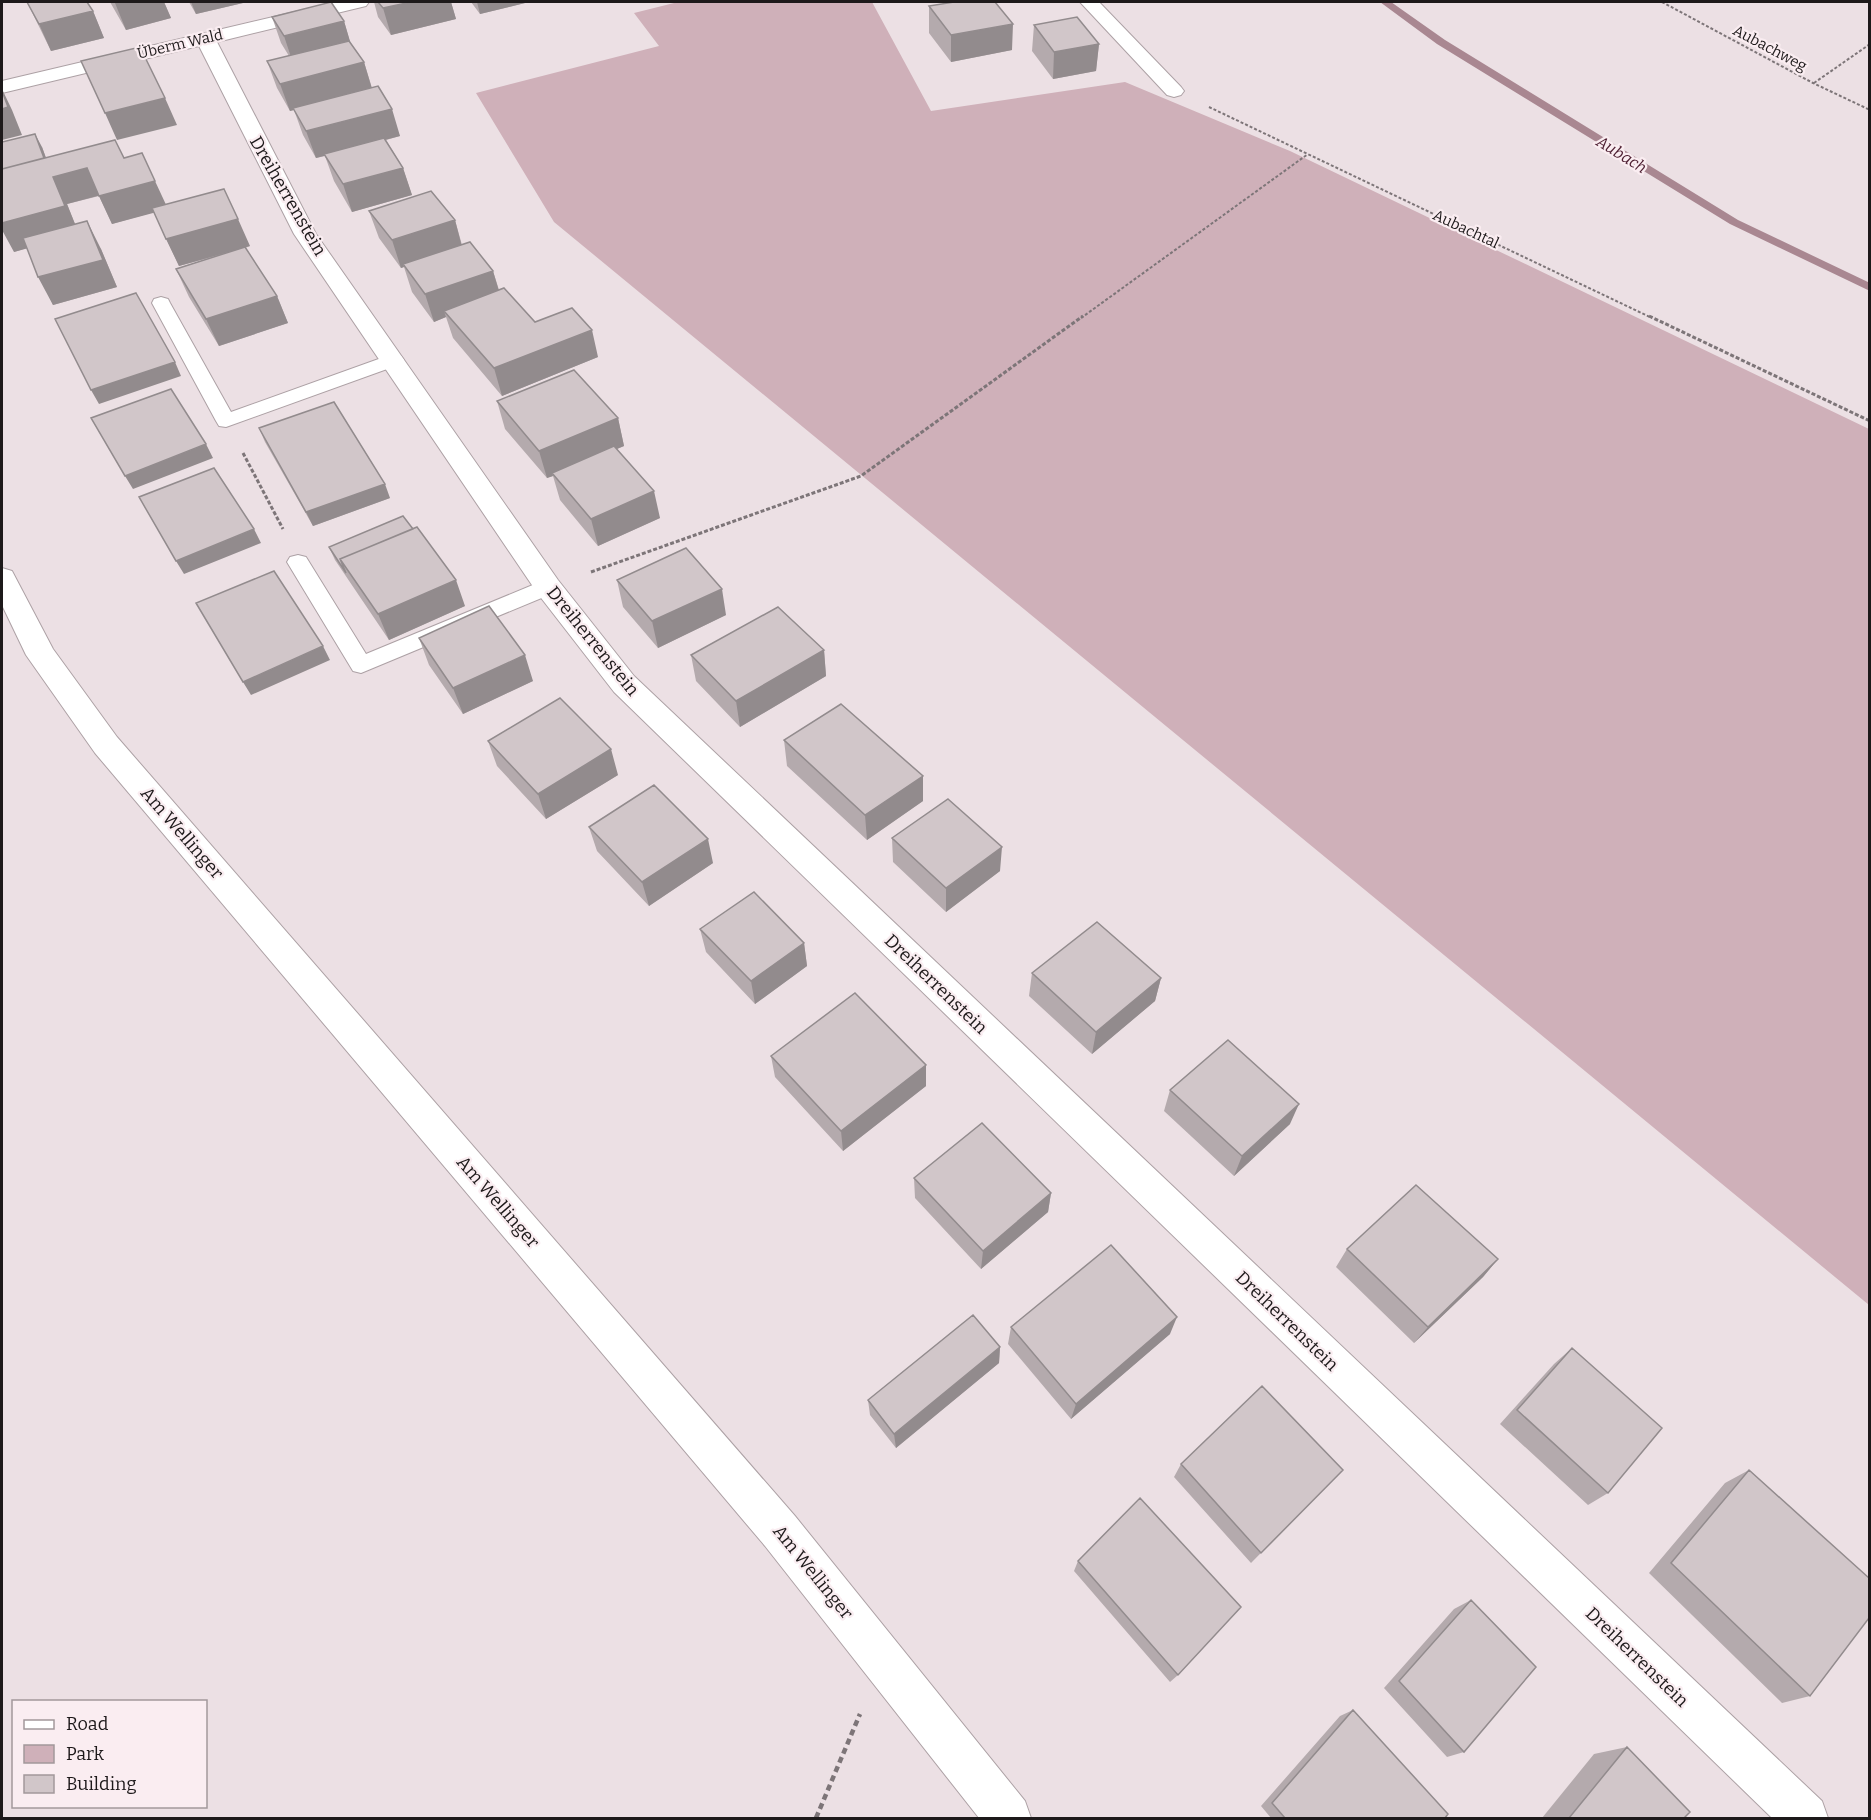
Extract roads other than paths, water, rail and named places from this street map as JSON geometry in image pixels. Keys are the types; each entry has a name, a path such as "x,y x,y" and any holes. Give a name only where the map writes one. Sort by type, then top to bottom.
{"street":[{"name":"Überm Wald","path":"2,87 359,2"},
{"path":"1089,2 1174,91"},
{"name":"Dreiherrenstein","path":"205,39 305,234 394,360 548,587 624,684 1805,1818"},
{"name":"Am Wellinger","path":"2,578 41,655 106,745 780,1531 1008,1818"}],"lane":[{"path":"161,303 226,421 394,360"},
{"path":"298,562 361,665 548,587"}],"waterway":[{"name":"Aubach","path":"1385,2 1441,42 1734,222 1870,288"}]}
